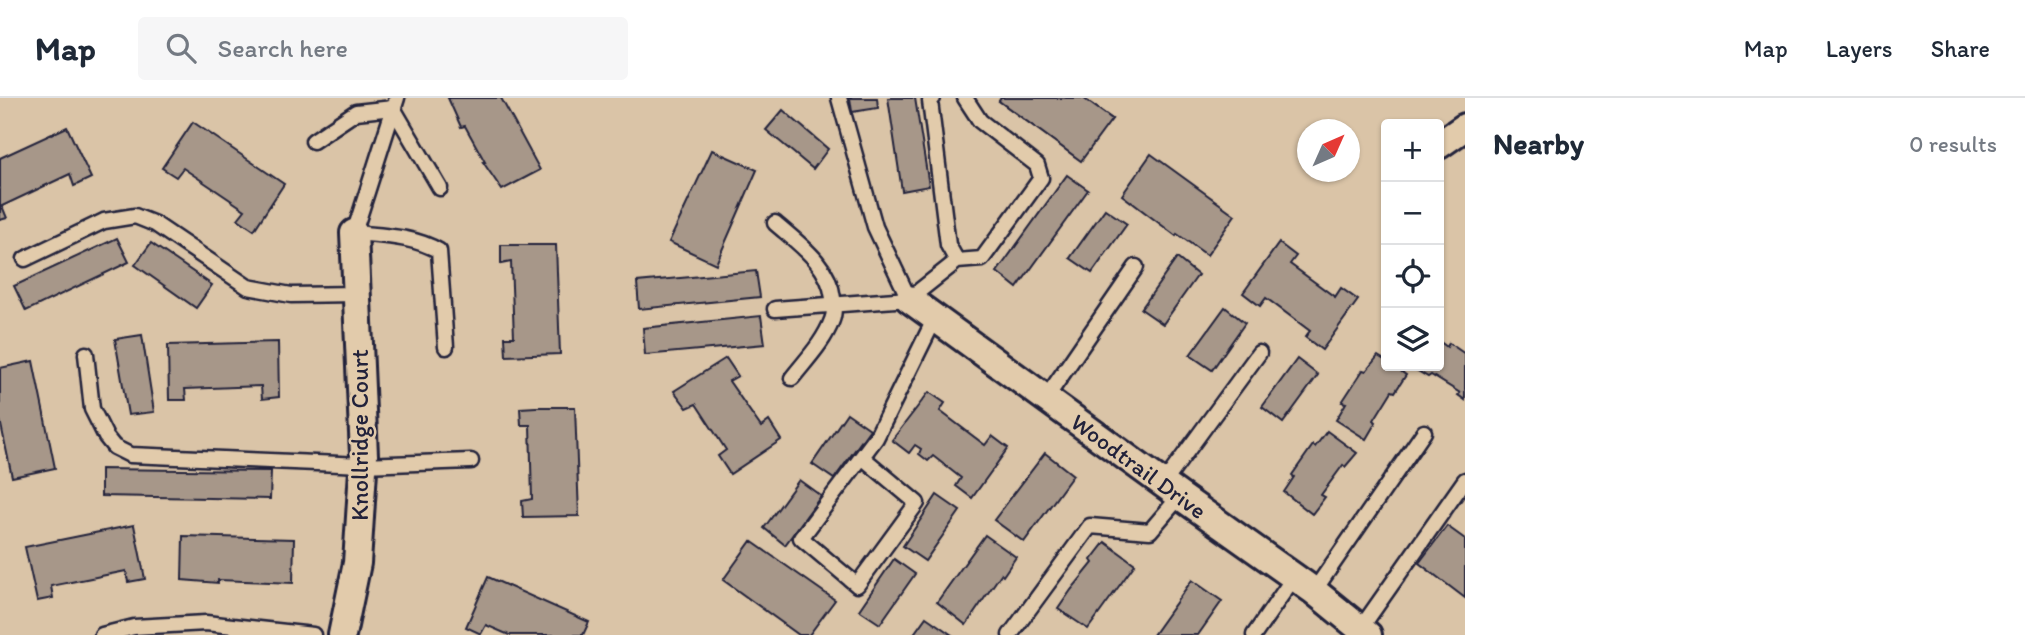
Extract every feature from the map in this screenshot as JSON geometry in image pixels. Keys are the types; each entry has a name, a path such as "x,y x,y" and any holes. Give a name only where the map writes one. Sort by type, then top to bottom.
{"street":[{"path":"1444,142 1465,127"},
{"name":"Knollridge Court","path":"342,635 357,563 363,465 354,233"},
{"name":"Woodtrail Drive","path":"909,299 1304,584 1364,632"}],"lane":[{"path":"839,98 875,227 909,299"},
{"path":"933,98 930,101 948,245 957,261"},
{"path":"775,309 909,299 957,261 982,259 1041,178 1037,165 980,121 965,98"},
{"path":"313,141 356,112 395,103"},
{"path":"395,103 440,188"},
{"path":"395,103 354,233 403,238 429,245 439,251 446,347"},
{"path":"24,259 104,221 135,216 155,224 248,287 291,295 357,294"},
{"path":"775,223 814,258 825,272 832,287 834,304 834,317 827,330 792,378"},
{"path":"1046,398 1136,267"},
{"path":"862,457 917,503 857,585 801,538 876,438 935,318"},
{"path":"1010,635 1090,526 1150,531 1172,490 1259,353"},
{"path":"86,354 92,409 114,447 130,455 363,465 471,461"},
{"path":"1254,635 1304,584 1424,432"},
{"path":"1364,632 1465,480"},
{"path":"102,635 135,627 206,623 313,635"}],"building":[{"path":"448,98 501,98 540,170 502,190 483,162 465,126 461,127"},
{"path":"850,98 877,98 878,108 852,112"},
{"path":"888,98 915,98 929,186 902,191"},
{"path":"1001,98 1083,98 1112,119 1076,157 999,101"},
{"path":"1001,98 1083,98 1112,119 1081,161 999,101"},
{"path":"783,110 828,149 813,169 766,130"},
{"path":"193,122 284,184 254,230 238,219 245,210 183,168 176,177 162,168"},
{"path":"67,127 91,178 74,186 70,174 2,206 7,218 0,220 0,158"},
{"path":"712,150 757,170 716,264 669,242"},
{"path":"1151,154 1235,215 1207,255 1177,234 1176,236 1122,195"},
{"path":"1067,175 1088,190 1017,288 997,272"},
{"path":"1105,209 1127,224 1092,273 1070,258"},
{"path":"117,238 129,262 26,311 14,286"},
{"path":"151,243 212,285 196,308 135,265"},
{"path":"1279,243 1296,256 1290,264 1335,297 1341,288 1358,300 1322,350 1305,337 1310,331 1266,298 1260,306 1243,293"},
{"path":"501,245 556,245 560,354 506,356 505,337 514,337 511,262 501,264"},
{"path":"1177,258 1198,275 1163,324 1141,309"},
{"path":"756,271 760,297 639,309 637,282"},
{"path":"1225,307 1245,323 1212,370 1190,355"},
{"path":"761,316 765,344 645,355 643,328"},
{"path":"142,335 154,412 128,415 115,339"},
{"path":"278,342 279,397 262,399 261,386 185,389 186,400 169,400 168,345"},
{"path":"1449,343 1465,354 1465,400 1458,395 1460,393 1431,375 1428,377 1418,371 1444,371 1444,345 1447,347"},
{"path":"1378,356 1381,358 1381,371 1400,371 1406,375 1395,392 1392,391 1366,439 1336,420 1346,403 1342,402 1363,370 1366,371"},
{"path":"726,358 738,376 729,381 761,427 769,421 781,440 730,474 718,456 726,450 696,404 687,408 674,391"},
{"path":"1297,359 1318,375 1283,423 1262,407"},
{"path":"33,361 55,468 12,477 0,420 0,368"},
{"path":"929,392 945,403 940,411 985,445 992,436 1008,448 972,498 956,486 961,478 933,456 928,461 919,454 921,449 915,445 909,453 892,440"},
{"path":"575,407 579,516 523,517 522,501 532,499 530,425 521,425 520,408"},
{"path":"847,413 870,429 834,479 812,464"},
{"path":"1327,431 1357,453 1345,467 1343,465 1321,495 1325,497 1312,514 1284,492 1294,477 1292,475 1313,445 1315,447"},
{"path":"1045,453 1073,475 1024,542 994,520"},
{"path":"101,469 271,471 270,499 101,496"},
{"path":"799,480 821,496 785,545 764,528"},
{"path":"937,495 960,511 925,561 903,546"},
{"path":"134,525 145,579 128,582 126,571 51,586 53,598 37,601 25,547"},
{"path":"1447,526 1465,539 1465,598 1419,563"},
{"path":"985,535 1016,557 966,625 937,602"},
{"path":"183,536 294,539 293,583 182,580"},
{"path":"751,541 835,600 809,635 799,635 723,580"},
{"path":"1105,542 1135,564 1088,629 1058,609 1093,563 1091,560"},
{"path":"894,559 915,574 880,624 859,610"},
{"path":"488,577 589,622 583,635 509,635 486,625 481,634 466,627"},
{"path":"1192,580 1222,601 1198,635 1153,635"},
{"path":"926,617 952,635 913,635"}]}
